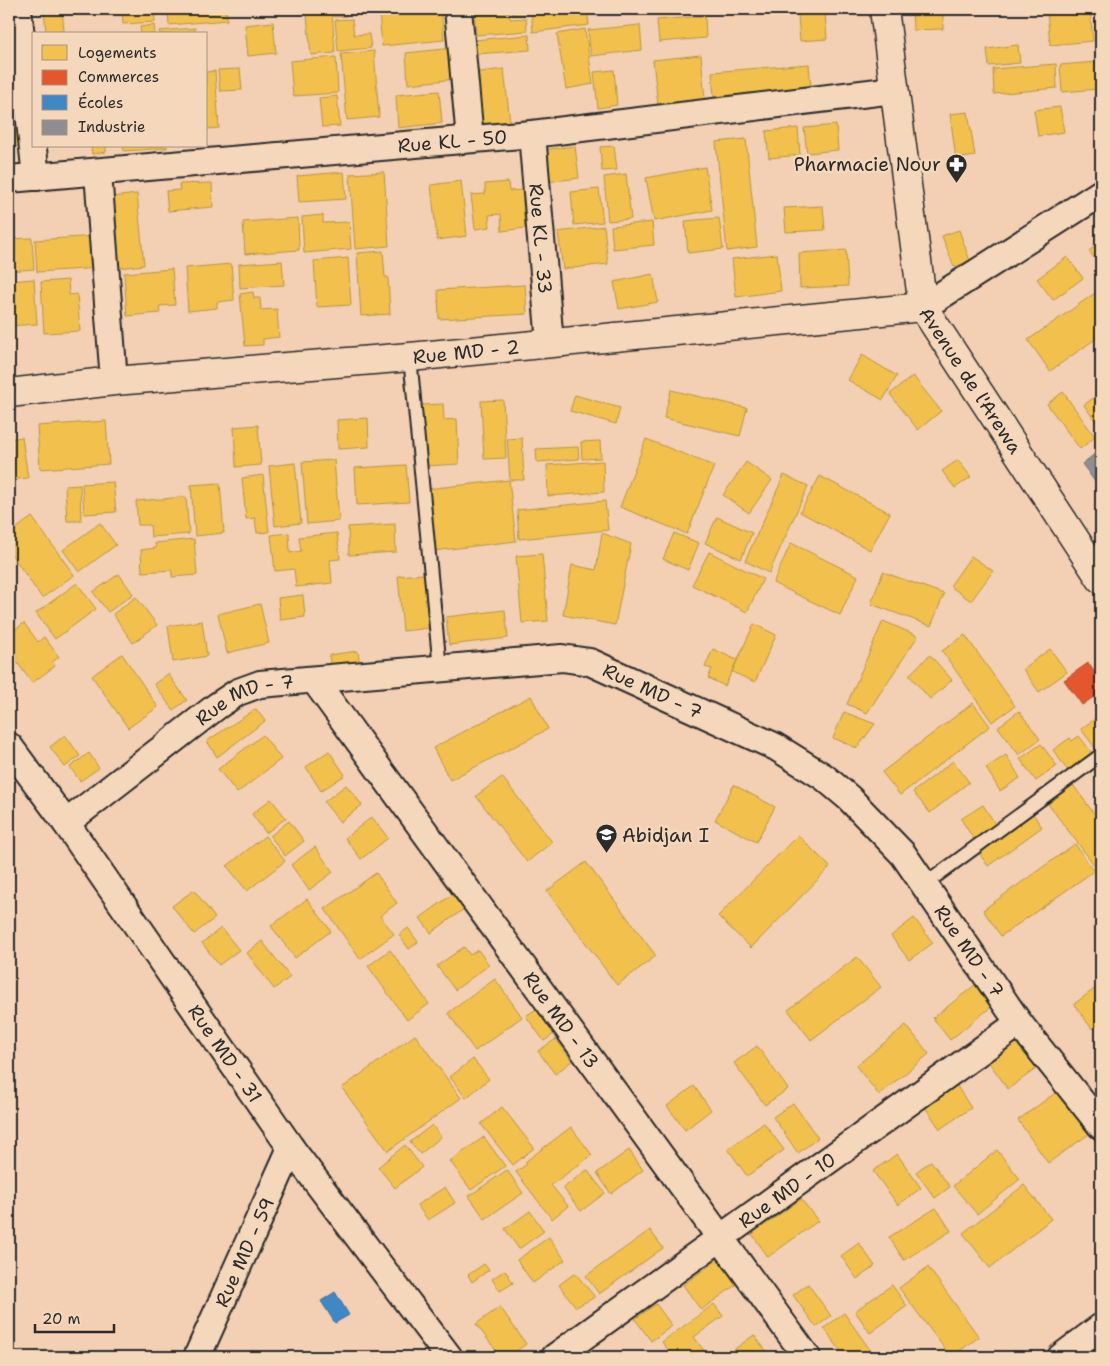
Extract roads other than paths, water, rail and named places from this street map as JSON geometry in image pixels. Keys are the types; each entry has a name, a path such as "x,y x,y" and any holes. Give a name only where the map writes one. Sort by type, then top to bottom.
{"street":[{"path":"18,9 32,140"},
{"path":"458,9 470,139"},
{"name":"Avenue de l'Arewa","path":"884,9 923,307 1101,579"},
{"name":"Rue KL - 50","path":"9,179 98,173 532,134 894,90"},
{"name":"Rue KL - 33","path":"532,134 550,343"},
{"path":"33,148 36,177"},
{"path":"98,173 114,381"},
{"path":"923,307 1101,193"},
{"name":"Rue MD - 2","path":"9,392 114,381 410,357 923,307"},
{"name":"Rue MD - 7","path":"66,823 238,692 260,684 315,681 562,658 590,662 776,747 824,777 881,829 903,854 1019,1023 1101,1126"},
{"name":"Rue MD - 13","path":"315,681 719,1239 807,1357"},
{"name":"Rue MD - 31","path":"9,746 66,823 291,1148 449,1357"},
{"name":"Rue MD - 10","path":"555,1357 1019,1023"},
{"name":"Rue MD - 59","path":"196,1357 291,1148"},
{"path":"1061,1357 1101,1327"}],"lane":[{"path":"410,357 440,669"},
{"path":"924,885 1101,755"}],"place":[{"name":"Pharmacie Nour","path":"957,183"},
{"name":"Abidjan I","path":"606,854"}]}
